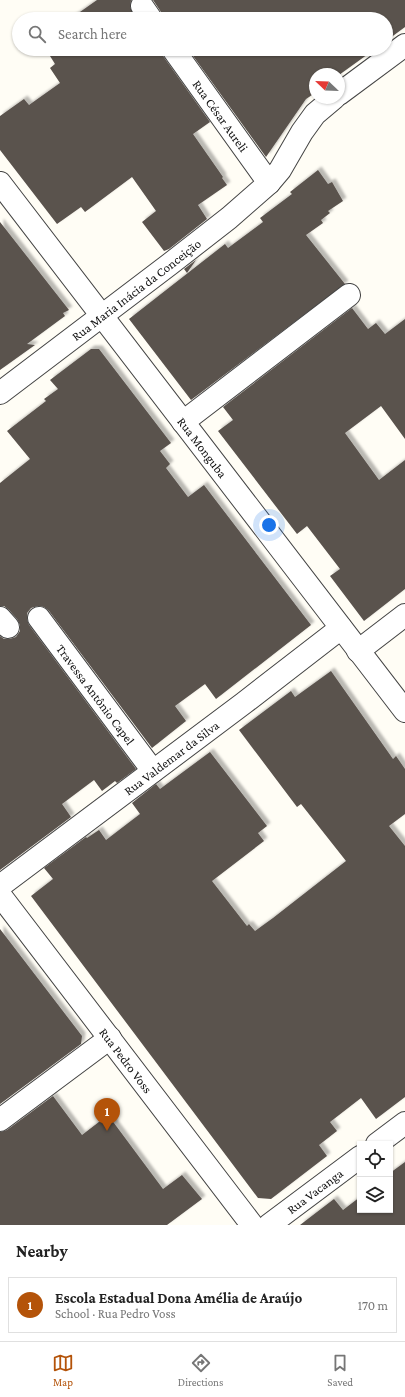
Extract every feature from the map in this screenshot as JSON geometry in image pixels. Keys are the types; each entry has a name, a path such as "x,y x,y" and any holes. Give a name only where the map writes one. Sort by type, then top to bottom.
{"street":[{"path":"393,54 405,45"},
{"name":"Rua César Aureli","path":"178,56 269,183"},
{"path":"345,90 390,56"},
{"name":"Rua Maria Inácia da Conceição","path":"0,394 228,218 269,183 280,170 302,132 315,114 327,104"},
{"name":"Rua Monguba","path":"0,183 405,711"},
{"path":"183,422 349,295"},
{"path":"358,650 405,615"},
{"name":"Travessa Antônio Capel","path":"38,618 153,771"},
{"name":"Rua Valdemar da Silva","path":"0,886 244,703 340,628"},
{"name":"Rua Pedro Voss","path":"0,895 252,1225"},
{"path":"0,1120 110,1038"},
{"path":"381,1141 405,1123"},
{"name":"Rua Vacanga","path":"269,1225 357,1159"}],"building":[{"path":"97,0 131,0 130,7 132,12 80,12"},
{"path":"153,0 405,0 405,27 393,36 393,12 161,12"},
{"path":"50,56 163,56 210,122 193,134 227,185 198,205 207,219 169,249 164,251 142,222 156,211 132,177 85,212 81,207 57,224 0,150 0,116 24,99 29,105 60,83 50,68 55,64"},
{"path":"193,56 365,56 345,71 345,68 309,68 309,97 306,99 266,157"},
{"path":"318,170 328,184 332,182 343,201 328,211 330,213 321,220 323,223 306,235 345,284 191,400 129,319 225,244 228,248 263,222 260,218 292,194 290,192"},
{"path":"0,222 69,310 63,313 65,316 27,344 35,345 0,370"},
{"path":"196,260 187,273 184,269"},
{"path":"352,308 368,329 376,323 385,334 405,319 405,439 381,406 345,433 379,480 405,460 405,589 364,621 330,576 340,569 307,526 297,534 218,431 233,420 223,407"},
{"path":"91,349 99,349 171,443 160,451 170,464 166,468 188,497 204,485 311,625 216,699 205,684 175,706 186,721 152,748 49,611 44,607 38,606 31,608 27,613 29,625 136,769 117,783 115,781 102,791 94,780 62,804 71,817 0,870 0,636 4,639 16,637 20,631 20,625 9,610 4,606 0,606 0,483 30,459 7,431 46,401 44,399 58,389 50,380"},
{"path":"331,671 393,759 396,756 405,769 405,814 389,826 405,846 405,1097 376,1119 361,1098 330,1122 337,1131 319,1145 327,1156 271,1199 258,1198 31,896 53,879 44,868 86,837 87,838 99,830 106,840 140,814 132,803 156,784 160,789 210,752 267,826 258,833 264,841 212,881 247,926 249,924 255,931 273,918 346,861 301,804 297,807 239,730 291,691 295,697"},
{"path":"0,929 82,1036 81,1044 0,1104"},
{"path":"53,1096 82,1135 108,1115 163,1189 182,1175 202,1199 167,1225 0,1225 0,1132 7,1130"},
{"path":"405,1162 405,1225 300,1225 334,1199 343,1210 357,1199 357,1213 393,1213 393,1171"}],"place":[{"name":"Escola Estadual Dona Amélia de Araújo","path":"107,1131"}]}
